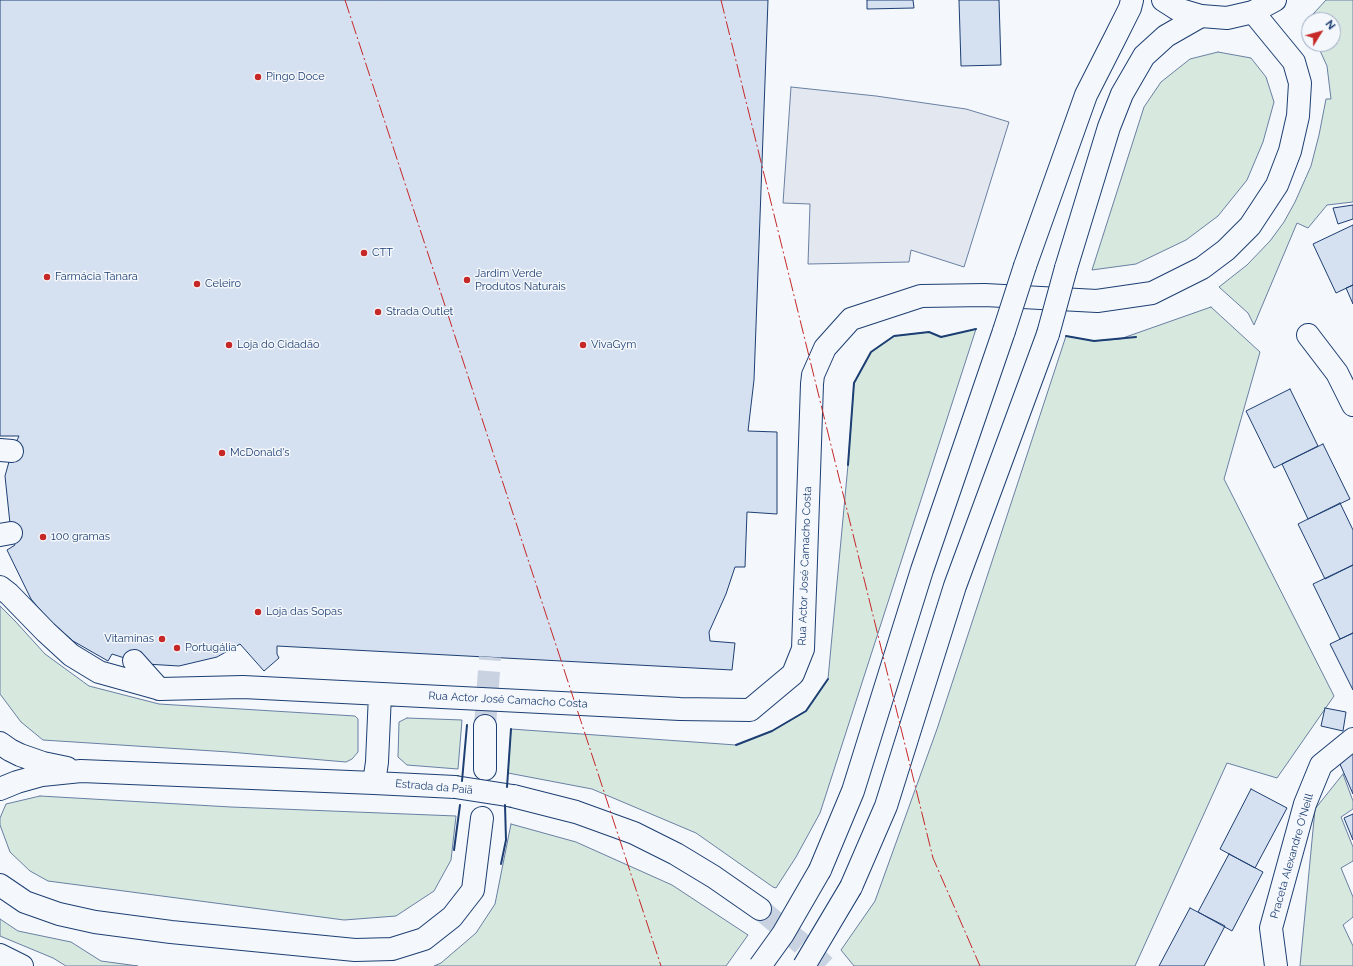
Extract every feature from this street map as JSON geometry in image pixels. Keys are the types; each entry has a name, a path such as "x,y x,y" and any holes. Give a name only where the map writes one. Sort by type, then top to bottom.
{"main road":[{"path":"760,966 784,934 820,870 853,791 922,570 1025,266 1086,95 1130,8 1132,0"},
{"path":"1163,0 1177,9 1200,16 1227,18 1253,12 1275,0"},
{"name":"Rua Actor José Camacho Costa","path":"0,588 9,594 46,632 71,654 99,672 160,689 243,687 680,710 750,710 793,674 803,649 812,384 813,375 825,348 851,319 921,296 985,295 1097,301 1152,292 1202,268 1226,250 1250,226 1277,185 1290,151 1298,116 1300,83 1294,62 1253,12"},
{"path":"804,966 850,887 886,806 955,586 1048,334 1066,268 1109,127 1122,94 1144,56 1166,36 1200,16"},
{"path":"1308,335 1337,373 1353,405"},
{"path":"134,661 160,689"},
{"path":"374,782 377,762 380,694"},
{"path":"485,726 485,769"},
{"name":"Praceta Alexandre O'Neill","path":"1276,966 1272,928 1305,804 1321,765 1353,739"},
{"path":"0,742 10,750 20,755 43,763 81,771"},
{"path":"0,789 17,782 42,775 81,771"},
{"name":"Estrada da Paiã","path":"81,771 374,782 455,787 513,796 576,812 634,833 683,858 714,877 760,909"},
{"path":"0,885 25,902 59,914 95,922 171,932 355,950 392,949 424,939 452,917 474,890 482,818"},
{"path":"0,955 22,966"}],"shaded area":[{"path":"1326,0 1353,0 1353,202 1327,205 1308,228 1297,223 1254,325 1248,313 1219,287 1247,265 1270,241 1284,222 1295,202 1311,166 1326,99 1331,99 1327,66 1321,52 1341,52 1341,12 1315,12"},
{"path":"1218,52 1251,58 1266,77 1274,102 1263,142 1247,180 1218,216 1186,240 1136,264 1092,270 1144,107 1161,82 1190,59"},
{"path":"791,87 876,96 966,109 1009,122 964,267 911,250 909,262 808,264 810,204 783,203"},
{"path":"1211,307 1260,352 1224,479 1334,696 1277,778 1227,763 1135,966 854,966 841,950 875,901 937,729 1066,336 1094,341 1120,339"},
{"path":"976,329 820,813 796,857 776,888 696,833 592,789 508,773 511,729 736,745 772,731 806,711 828,679 854,383 871,352 894,336 929,332 941,337"},
{"path":"0,606 45,654 89,686 159,704 355,716 358,719 358,752 352,759 346,762 229,752 43,740 21,722 0,694"},
{"path":"407,718 462,720 458,769 407,765 398,757 399,722"},
{"path":"1343,774 1353,801 1353,809 1341,817 1353,847 1353,861 1341,868 1353,897 1353,917 1343,925 1353,946 1353,966 1300,966 1315,809"},
{"path":"40,796 231,807 456,816 451,860 434,891 396,916 344,920 48,881 30,871 10,852 0,825 0,818 6,804"},
{"path":"511,824 576,842 672,885 748,935 726,966 434,966 441,963 476,933 495,904"},
{"path":"0,919 18,931 71,942 101,961 138,966 66,966 53,958 0,936"}],"building":[{"name":"Strada Outlet","path":"0,0 768,0 754,380 748,431 777,432 777,514 747,512 745,567 735,567 726,594 709,632 710,641 735,643 732,670 277,646 277,654 279,658 264,671 240,644 217,657 179,666 146,664 112,654 108,661 73,641 48,619 31,599 7,550 15,545 11,533 5,476 12,451 19,436 0,436"},
{"path":"867,0 913,0 914,8 867,9"},
{"path":"959,0 999,0 1001,65 961,66"},
{"path":"1353,205 1353,219 1338,224 1333,208"},
{"path":"1353,225 1353,285 1336,293 1313,244"},
{"path":"1353,285 1353,304 1346,288"},
{"path":"1290,389 1318,446 1274,468 1246,411"},
{"path":"1323,444 1350,499 1308,519 1282,464"},
{"path":"1340,503 1353,530 1353,565 1325,579 1298,524"},
{"path":"1353,565 1353,633 1340,639 1313,584"},
{"path":"1353,633 1353,690 1330,644"},
{"path":"1325,708 1346,712 1343,731 1321,726"},
{"path":"1353,747 1353,794 1336,755"},
{"path":"1251,789 1287,808 1255,868 1220,849"},
{"path":"1353,814 1353,840 1344,818"},
{"path":"1229,854 1263,872 1232,931 1198,912"},
{"path":"1190,908 1225,926 1204,966 1159,966"}],"tunnel":[{"path":"485,726 490,657"},
{"path":"760,909 803,945 825,966"}],"wall":[{"path":"848,465 854,383 871,352 894,336 929,332 941,337 976,329"},
{"path":"1066,336 1094,341 1136,337"},
{"path":"736,745 772,731 806,711 828,679"},
{"path":"462,781 467,725"},
{"path":"507,787 511,729"},
{"path":"454,850 460,805"},
{"path":"501,864 506,840 505,805"}],"power":[{"path":"345,0 661,966"},
{"path":"721,0 933,858 980,966"}],"place":[{"name":"Pingo Doce","path":"258,77"},
{"name":"CTT","path":"364,253"},
{"name":"Farmácia Tanara","path":"47,277"},
{"name":"Jardim Verde Produtos Naturais","path":"467,280"},
{"name":"Celeiro","path":"197,284"},
{"name":"Strada Outlet","path":"378,312"},
{"name":"Loja do Cidadão","path":"229,345"},
{"name":"VivaGym","path":"583,345"},
{"name":"McDonald's","path":"222,453"},
{"name":"100 gramas","path":"43,537"},
{"name":"Loja das Sopas","path":"258,612"},
{"name":"Vitaminas","path":"162,639"},
{"name":"Portugália","path":"177,648"}]}
